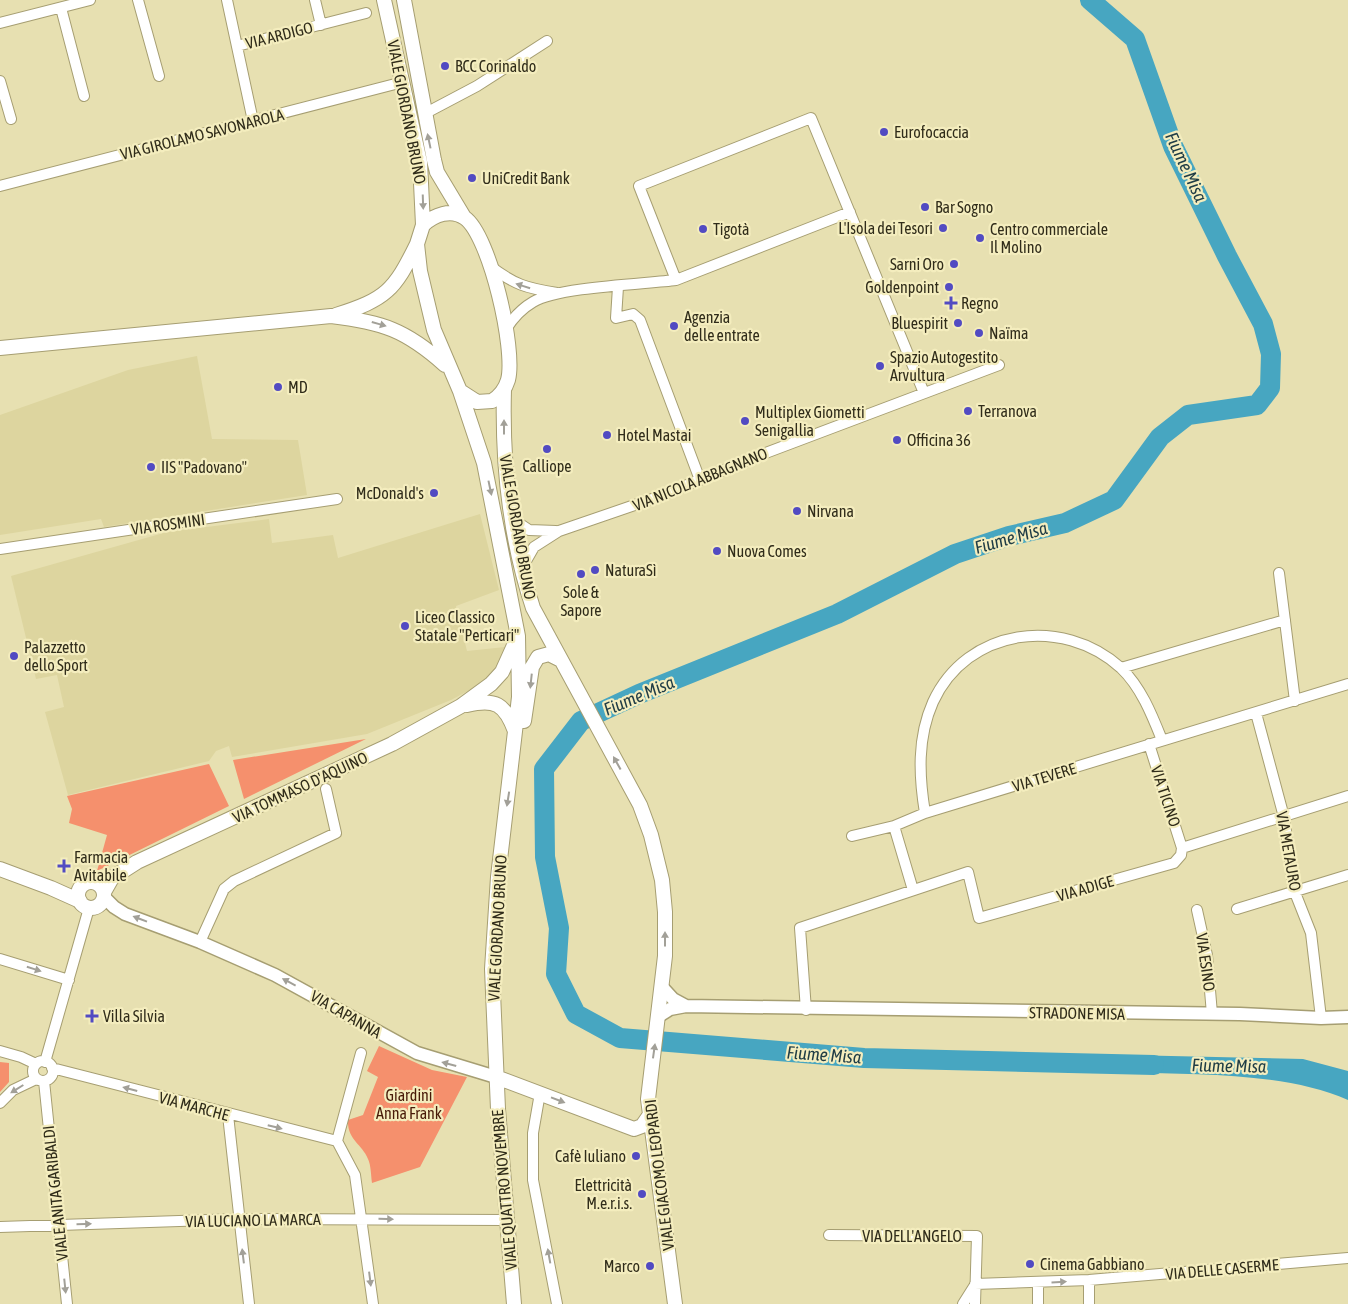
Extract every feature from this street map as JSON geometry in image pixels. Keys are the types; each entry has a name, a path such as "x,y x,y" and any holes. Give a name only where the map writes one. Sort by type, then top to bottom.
{"main road":[{"name":"VIALE GIORDANO BRUNO","path":"384,0 404,82 420,162 424,226 417,244 420,271 434,330 460,391 484,462 518,636 519,697 511,780 498,877 492,968 496,1077"},
{"name":"VIALE GIORDANO BRUNO","path":"404,0 424,114 437,172 464,217 478,236 500,298 506,329 509,372 504,389 504,447 522,568 533,608 562,663"},
{"path":"424,226 431,218 441,214 451,213 464,217"},
{"path":"0,348 331,316 368,304 383,296 399,278 417,244"},
{"path":"331,316 360,320 394,329 421,345 449,369"},
{"path":"460,391 471,399 484,403 499,396 504,389"},
{"name":"VIA TOMMASO D'AQUINO","path":"104,895 112,878 137,862 392,744 461,706 491,684 502,672 518,636"},
{"name":"VIALE GIORDANO BRUNO","path":"511,780 529,698 532,667 538,657 549,654 562,663"},
{"name":"VIALE GIACOMO LEOPARDI","path":"562,663 640,805 651,835 662,880 665,938 659,1016 649,1086 649,1116 675,1304"},
{"name":"VIA TOMMASO D'AQUINO","path":"461,706 483,701 498,705 508,713 516,734"},
{"name":"VIA TOMMASO D'AQUINO","path":"86,884 116,868 137,862"},
{"path":"0,869 51,888 84,904 100,904 104,895"},
{"path":"51,888 86,884"},
{"path":"84,904 78,894 86,884"},
{"name":"VIA CAPANNA","path":"86,884 101,885 104,895"},
{"path":"496,1077 634,1129 642,1126 649,1116"},
{"name":"VIALE QUATTRO NOVEMBRE","path":"496,1077 514,1304"}],"street":[{"path":"0,23 90,0"},
{"path":"138,0 159,76"},
{"name":"VIA ARDIGO","path":"226,0 253,121"},
{"name":"VIA ARDIGO","path":"315,0 321,24"},
{"path":"61,8 84,96"},
{"name":"VIA ARDIGO","path":"237,46 366,13"},
{"path":"424,114 477,86 547,42"},
{"path":"0,81 11,119"},
{"name":"VIA GIROLAMO SAVONAROLA","path":"0,186 404,82"},
{"path":"676,280 639,186 811,118 924,393"},
{"path":"506,329 518,313 534,301 560,294 676,280 850,212"},
{"path":"490,266 512,282 526,288 560,294"},
{"path":"618,287 616,318 633,314 640,320 700,480"},
{"name":"VIA NICOLA ABBAGNANO","path":"522,568 534,547 559,531 658,497 999,365"},
{"name":"VIA ROSMINI","path":"0,549 336,500"},
{"name":"VIA NICOLA ABBAGNANO","path":"514,520 529,530 559,531"},
{"path":"1279,573 1295,701"},
{"path":"1121,668 1285,620"},
{"path":"925,813 920,763 928,715 937,694 950,673 975,651 999,640 1016,636 1050,636 1087,646 1121,668 1146,702 1162,740"},
{"name":"VIA TEVERE","path":"852,836 894,826 925,813 1348,684"},
{"name":"VIA METAURO","path":"1256,713 1284,817 1294,890 1310,933 1321,1018"},
{"name":"VIA TICINO","path":"1149,744 1182,848"},
{"path":"200,942 224,889 234,881 336,833 326,789"},
{"path":"1182,848 1348,796"},
{"path":"806,1010 800,928 913,890 894,826"},
{"name":"VIA ADIGE","path":"913,890 968,872 979,918 1174,863 1181,855 1182,848"},
{"path":"1237,909 1294,890 1348,876"},
{"name":"VIA CAPANNA","path":"104,895 114,907 125,914 200,942 283,979 417,1053 496,1077"},
{"path":"0,1103 13,1090 51,1077 44,1065 69,980 84,904"},
{"name":"VIA ESINO","path":"1197,910 1207,955 1212,1014"},
{"path":"0,959 69,980"},
{"path":"662,987 673,999 686,1006"},
{"name":"STRADONE MISA","path":"659,1016 670,1009 686,1006 806,1010 1348,1017"},
{"name":"VIA MARCHE","path":"0,1051 44,1065 337,1141"},
{"path":"361,1053 337,1141 355,1175 373,1304"},
{"name":"VIALE ANITA GARIBALDI","path":"44,1065 33,1073 40,1080 67,1304"},
{"path":"540,1093 533,1132 533,1180 557,1304"},
{"path":"228,1114 249,1304"},
{"name":"VIA LUCIANO LA MARCA","path":"0,1227 239,1219 506,1220"},
{"name":"VIA DELL'ANGELO","path":"828,1236 977,1236 975,1284"},
{"name":"VIA DELLE CASERME","path":"975,1284 1089,1280 1348,1258"},
{"path":"1089,1280 1089,1304"},
{"path":"1038,1283 1038,1304"},
{"path":"963,1304 975,1284"},
{"path":"975,1284 975,1304"}],"shaded area":[{"name":"IIS \"Padovano\"","path":"197,356 212,439 298,440 307,495 104,527 101,519 0,535 0,415 128,370"},
{"path":"480,514 499,590 456,606 467,651 505,647 500,662 492,674 479,685 451,700 367,734 232,757 229,746 216,751 209,761 68,795 45,712 64,707 57,675 36,679 11,576 167,532 269,519 272,543 333,535 338,558"}],"green space":[{"path":"366,739 244,799 233,760"},
{"path":"209,764 229,806 97,871 107,835 69,823 72,809 67,796"},
{"name":"Giardini Anna Frank","path":"379,1046 432,1070 467,1077 420,1167 372,1183 369,1161 352,1137 348,1127 348,1120 363,1115 378,1077 367,1071"},
{"path":"0,1062 9,1063 9,1082 0,1092"}],"water":[{"path":"1126,1055 1303,1059 1348,1071 1348,1100 1297,1084 1269,1080 1211,1075 1128,1072"}],"waterway":[{"name":"Fiume Misa","path":"1090,0 1135,39 1173,146 1263,324 1271,354 1270,388 1257,405 1188,415 1160,437 1114,500 1065,523 1009,536 955,554 837,614 639,694 581,721 544,769 545,857 559,928 556,974 576,1014 620,1038 864,1058 1154,1065"}],"place":[{"name":"BCC Corinaldo","path":"445,66"},
{"name":"Eurofocaccia","path":"884,132"},
{"name":"UniCredit Bank","path":"472,178"},
{"name":"Bar Sogno","path":"925,207"},
{"name":"L'Isola dei Tesori","path":"943,228"},
{"name":"Tigotà","path":"703,229"},
{"name":"Centro commerciale Il Molino","path":"980,238"},
{"name":"Sarni Oro","path":"954,264"},
{"name":"Goldenpoint","path":"949,287"},
{"name":"Regno","path":"951,303"},
{"name":"Bluespirit","path":"958,323"},
{"name":"Agenzia delle entrate","path":"674,326"},
{"name":"Naïma","path":"979,333"},
{"name":"Spazio Autogestito Arvultura","path":"880,366"},
{"name":"MD","path":"278,387"},
{"name":"Terranova","path":"968,411"},
{"name":"Multiplex Giometti Senigallia","path":"745,421"},
{"name":"Hotel Mastai","path":"607,435"},
{"name":"Officina 36","path":"897,440"},
{"name":"Calliope","path":"547,449"},
{"name":"IIS \"Padovano\"","path":"151,467"},
{"name":"McDonald's","path":"434,493"},
{"name":"Nirvana","path":"797,511"},
{"name":"Nuova Comes","path":"717,551"},
{"name":"NaturaSì","path":"595,570"},
{"name":"Sole & Sapore","path":"581,574"},
{"name":"Liceo Classico Statale \"Perticari\"","path":"405,626"},
{"name":"Palazzetto dello Sport","path":"14,656"},
{"name":"Farmacia Avitabile","path":"64,866"},
{"name":"Villa Silvia","path":"92,1016"},
{"name":"Cafè Iuliano","path":"636,1156"},
{"name":"Elettricità M.e.r.i.s.","path":"642,1194"},
{"name":"Cinema Gabbiano","path":"1030,1264"},
{"name":"Marco","path":"650,1266"}]}
